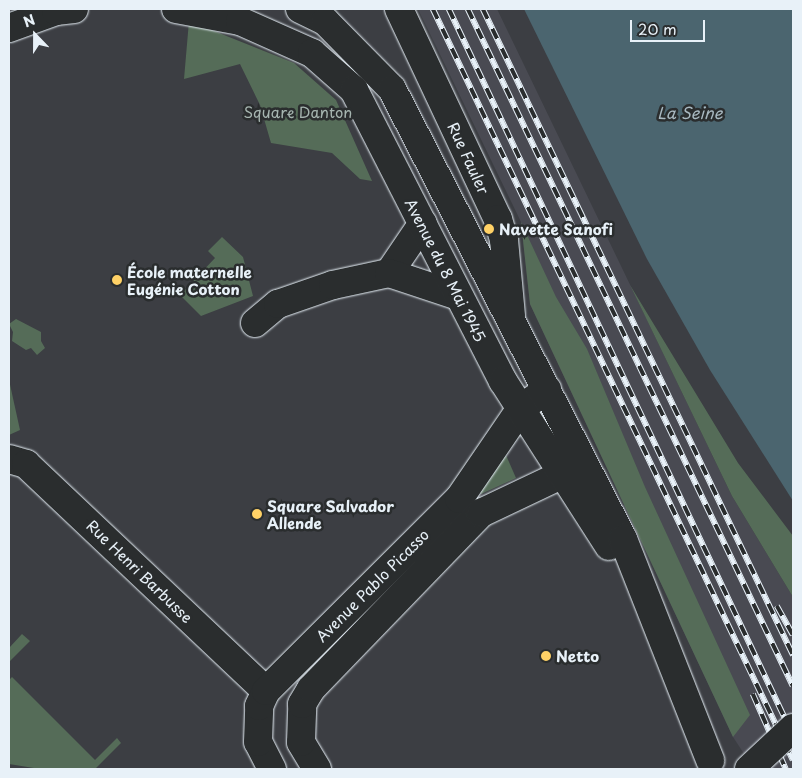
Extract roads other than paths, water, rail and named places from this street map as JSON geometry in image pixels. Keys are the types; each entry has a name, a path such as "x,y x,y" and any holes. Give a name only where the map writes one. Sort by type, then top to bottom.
{"street":[{"path":"9,28 56,11 74,9"},
{"name":"Avenue du 8 Mai 1945","path":"176,9 240,21 319,59 354,90 424,223 458,296 502,381 521,408 574,469 623,539 710,760"},
{"name":"Avenue du 8 Mai 1945","path":"300,9 325,21 392,89 511,316 547,390 574,469"},
{"name":"Rue Fauler","path":"399,9 498,219 504,240 511,316"},
{"path":"389,273 424,223"},
{"path":"255,323 278,304 333,286 389,273 458,296"},
{"path":"521,408 547,390"},
{"name":"Avenue Pablo Picasso","path":"272,769 258,742 259,706 266,691 459,499 521,408"},
{"name":"Rue Henri Barbusse","path":"9,459 26,464 266,691"},
{"name":"Avenue Pablo Picasso","path":"306,766 301,742 302,704 311,689 481,513 574,469"},
{"path":"749,769 793,728"}],"water":[{"name":"La Seine","path":"524,9 793,9 793,501 710,370 647,259"}],"railway":[{"path":"433,9 793,760"},
{"path":"449,9 793,735"},
{"path":"468,9 793,686"},
{"path":"483,9 793,655"},
{"path":"777,606 793,635"},
{"path":"753,694 786,769"}],"place":[{"name":"Navette Sanofi","path":"489,229"},
{"name":"École maternelle Eugénie Cotton","path":"117,280"},
{"name":"Square Salvador Allende","path":"257,514"},
{"name":"Netto","path":"546,656"}],"park label":[{"name":"Square Danton","path":"298,112"}]}
